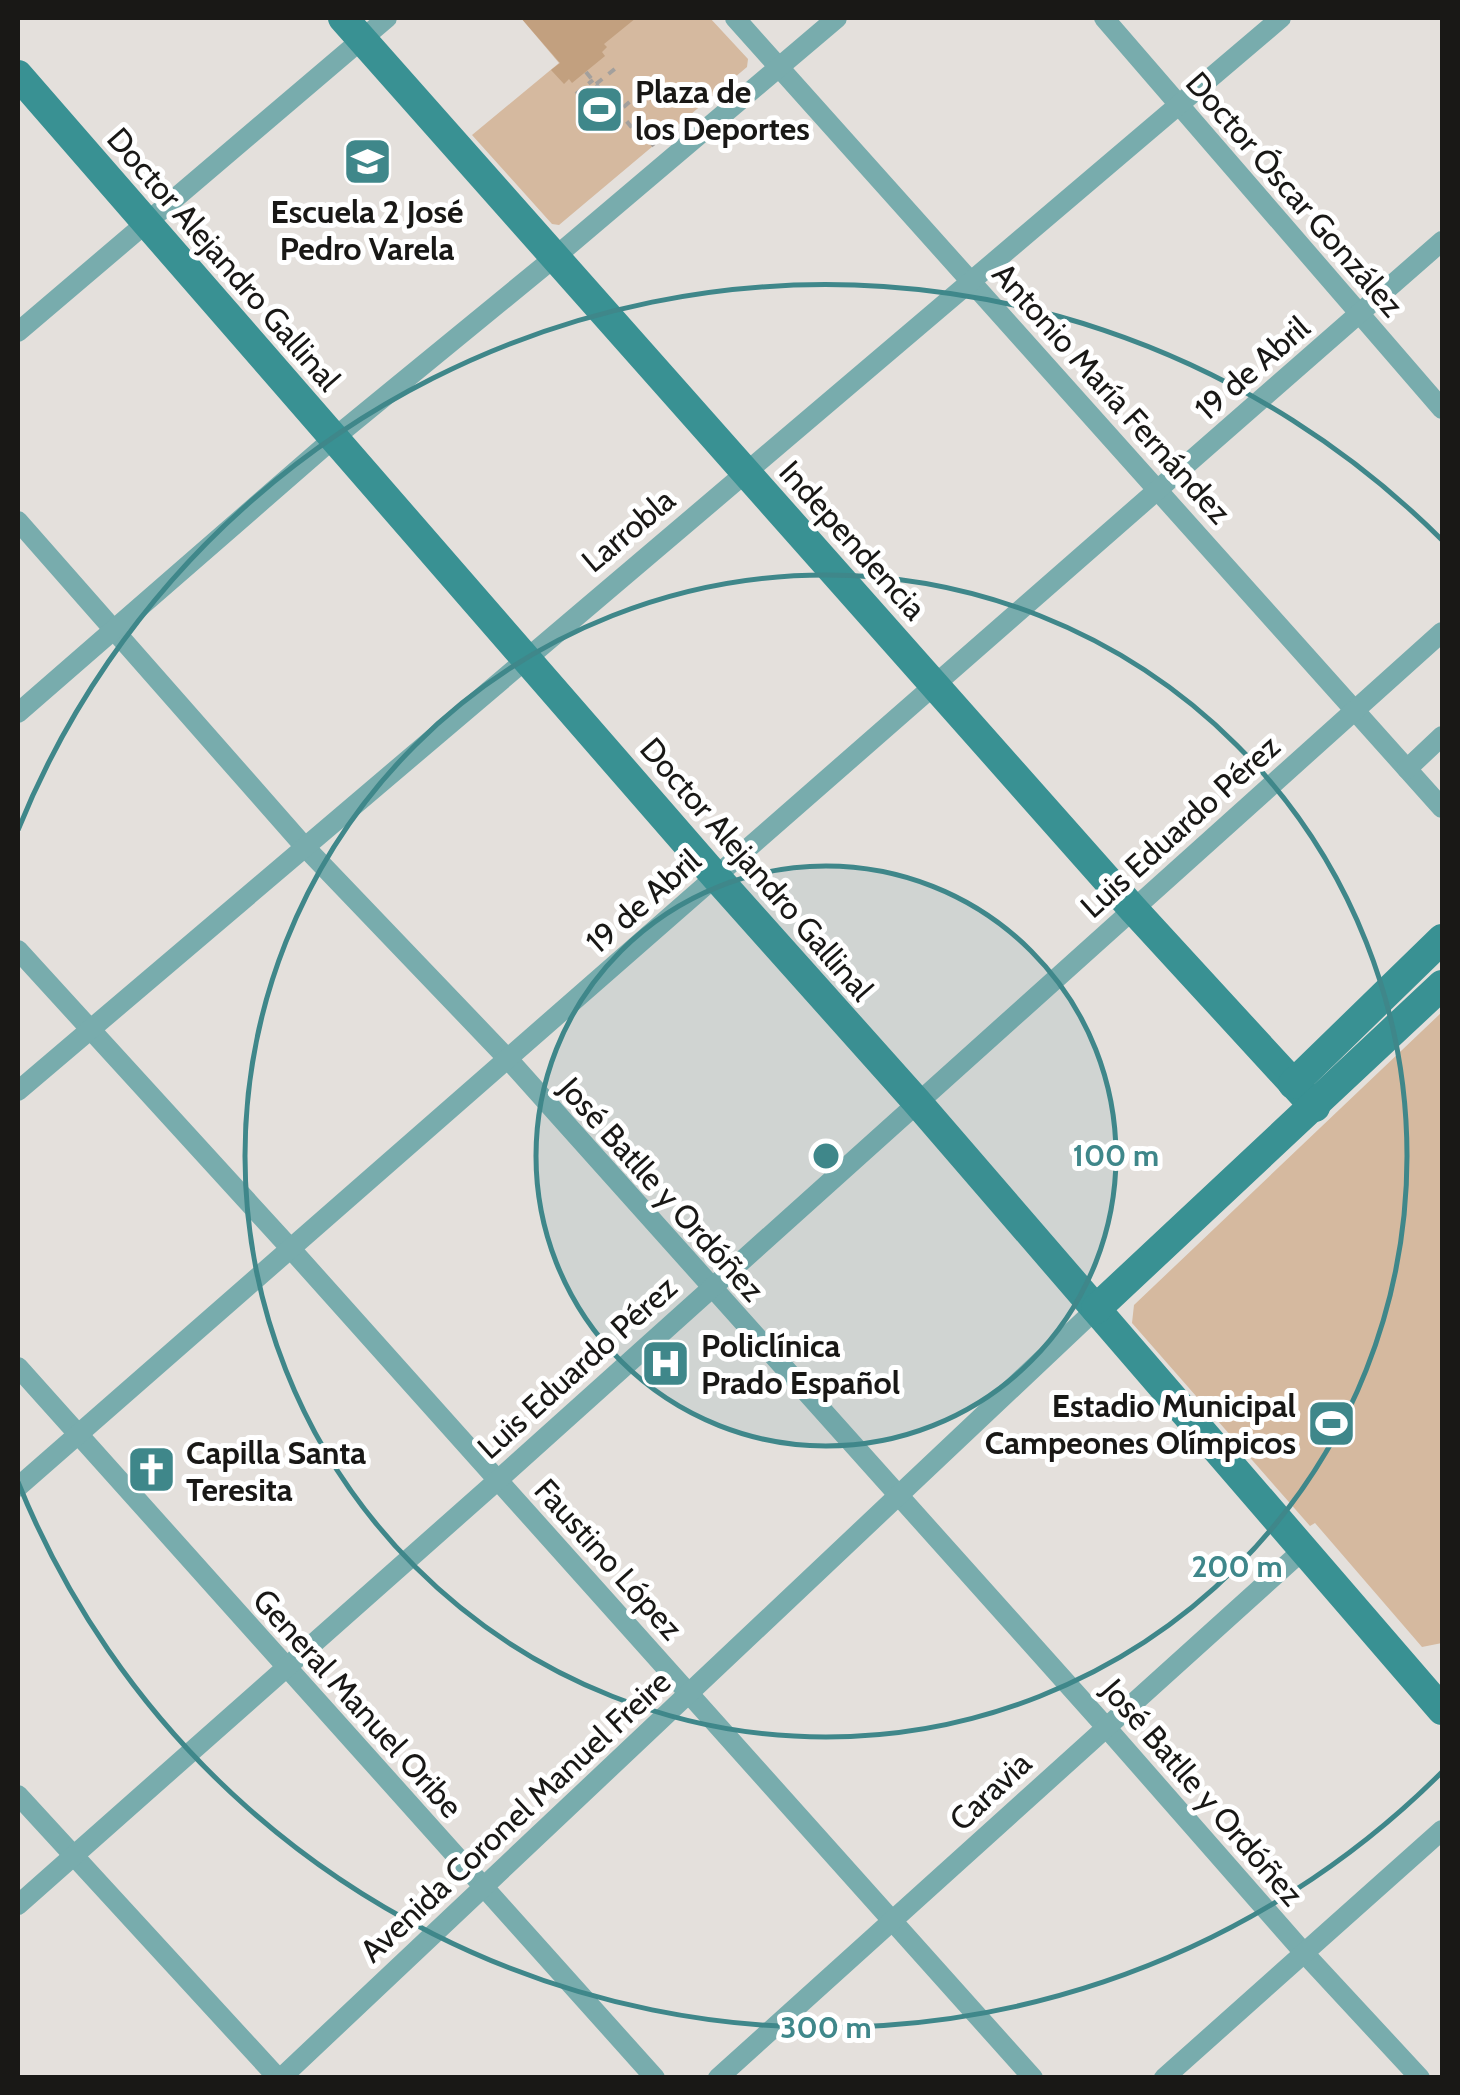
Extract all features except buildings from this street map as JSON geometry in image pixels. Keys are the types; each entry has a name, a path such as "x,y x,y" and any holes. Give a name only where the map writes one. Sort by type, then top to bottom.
{"street":[{"path":"18,332 146,221 352,28 388,18"},
{"name":"Antonio María Fernández","path":"735,18 1442,808"},
{"path":"18,713 334,438 837,18"},
{"name":"Doctor Óscar González","path":"1104,18 1442,408"},
{"name":"Larrobla","path":"18,1091 1281,18"},
{"name":"Independencia","path":"352,28 1133,909 1315,1107"},
{"name":"Doctor Alejandro Gallinal","path":"18,75 918,1102 1442,1710"},
{"name":"19 de Abril","path":"18,1487 1442,241"},
{"name":"José Batlle y Ordóñez","path":"18,521 304,846 508,1060 1420,2078"},
{"name":"Luis Eduardo Pérez","path":"18,1905 498,1480 1442,632"},
{"path":"1407,768 1442,736"},
{"path":"1293,1084 1442,939"},
{"name":"Faustino López","path":"18,950 1033,2078"},
{"path":"1096,1309 1442,985"},
{"name":"Avenida Coronel Manuel Freire","path":"280,2078 1096,1309"},
{"name":"General Manuel Oribe","path":"18,1368 655,2078"},
{"name":"Caravia","path":"718,2078 1303,1550"},
{"path":"18,1795 280,2078"},
{"path":"1164,2078 1442,1830"}],"path":[{"path":"576,94 616,68"},
{"path":"586,72 633,129 643,132 667,161"},
{"path":"599,128 646,88"}],"shaded area":[{"name":"Plaza de los Deportes","path":"521,18 710,18 748,59 747,67 559,225 552,224 472,135 559,63"},
{"name":"Estadio Municipal Campeones Olímpicos","path":"1442,1012 1442,1643 1422,1647 1132,1323 1134,1305"}],"place":[{"name":"Plaza de los Deportes","path":"600,109"},
{"name":"Escuela 2 José Pedro Varela","path":"367,161"},
{"name":"Policlínica Prado Español","path":"666,1363"},
{"name":"Estadio Municipal Campeones Olímpicos","path":"1331,1423"},
{"name":"Capilla Santa Teresita","path":"151,1470"}]}
